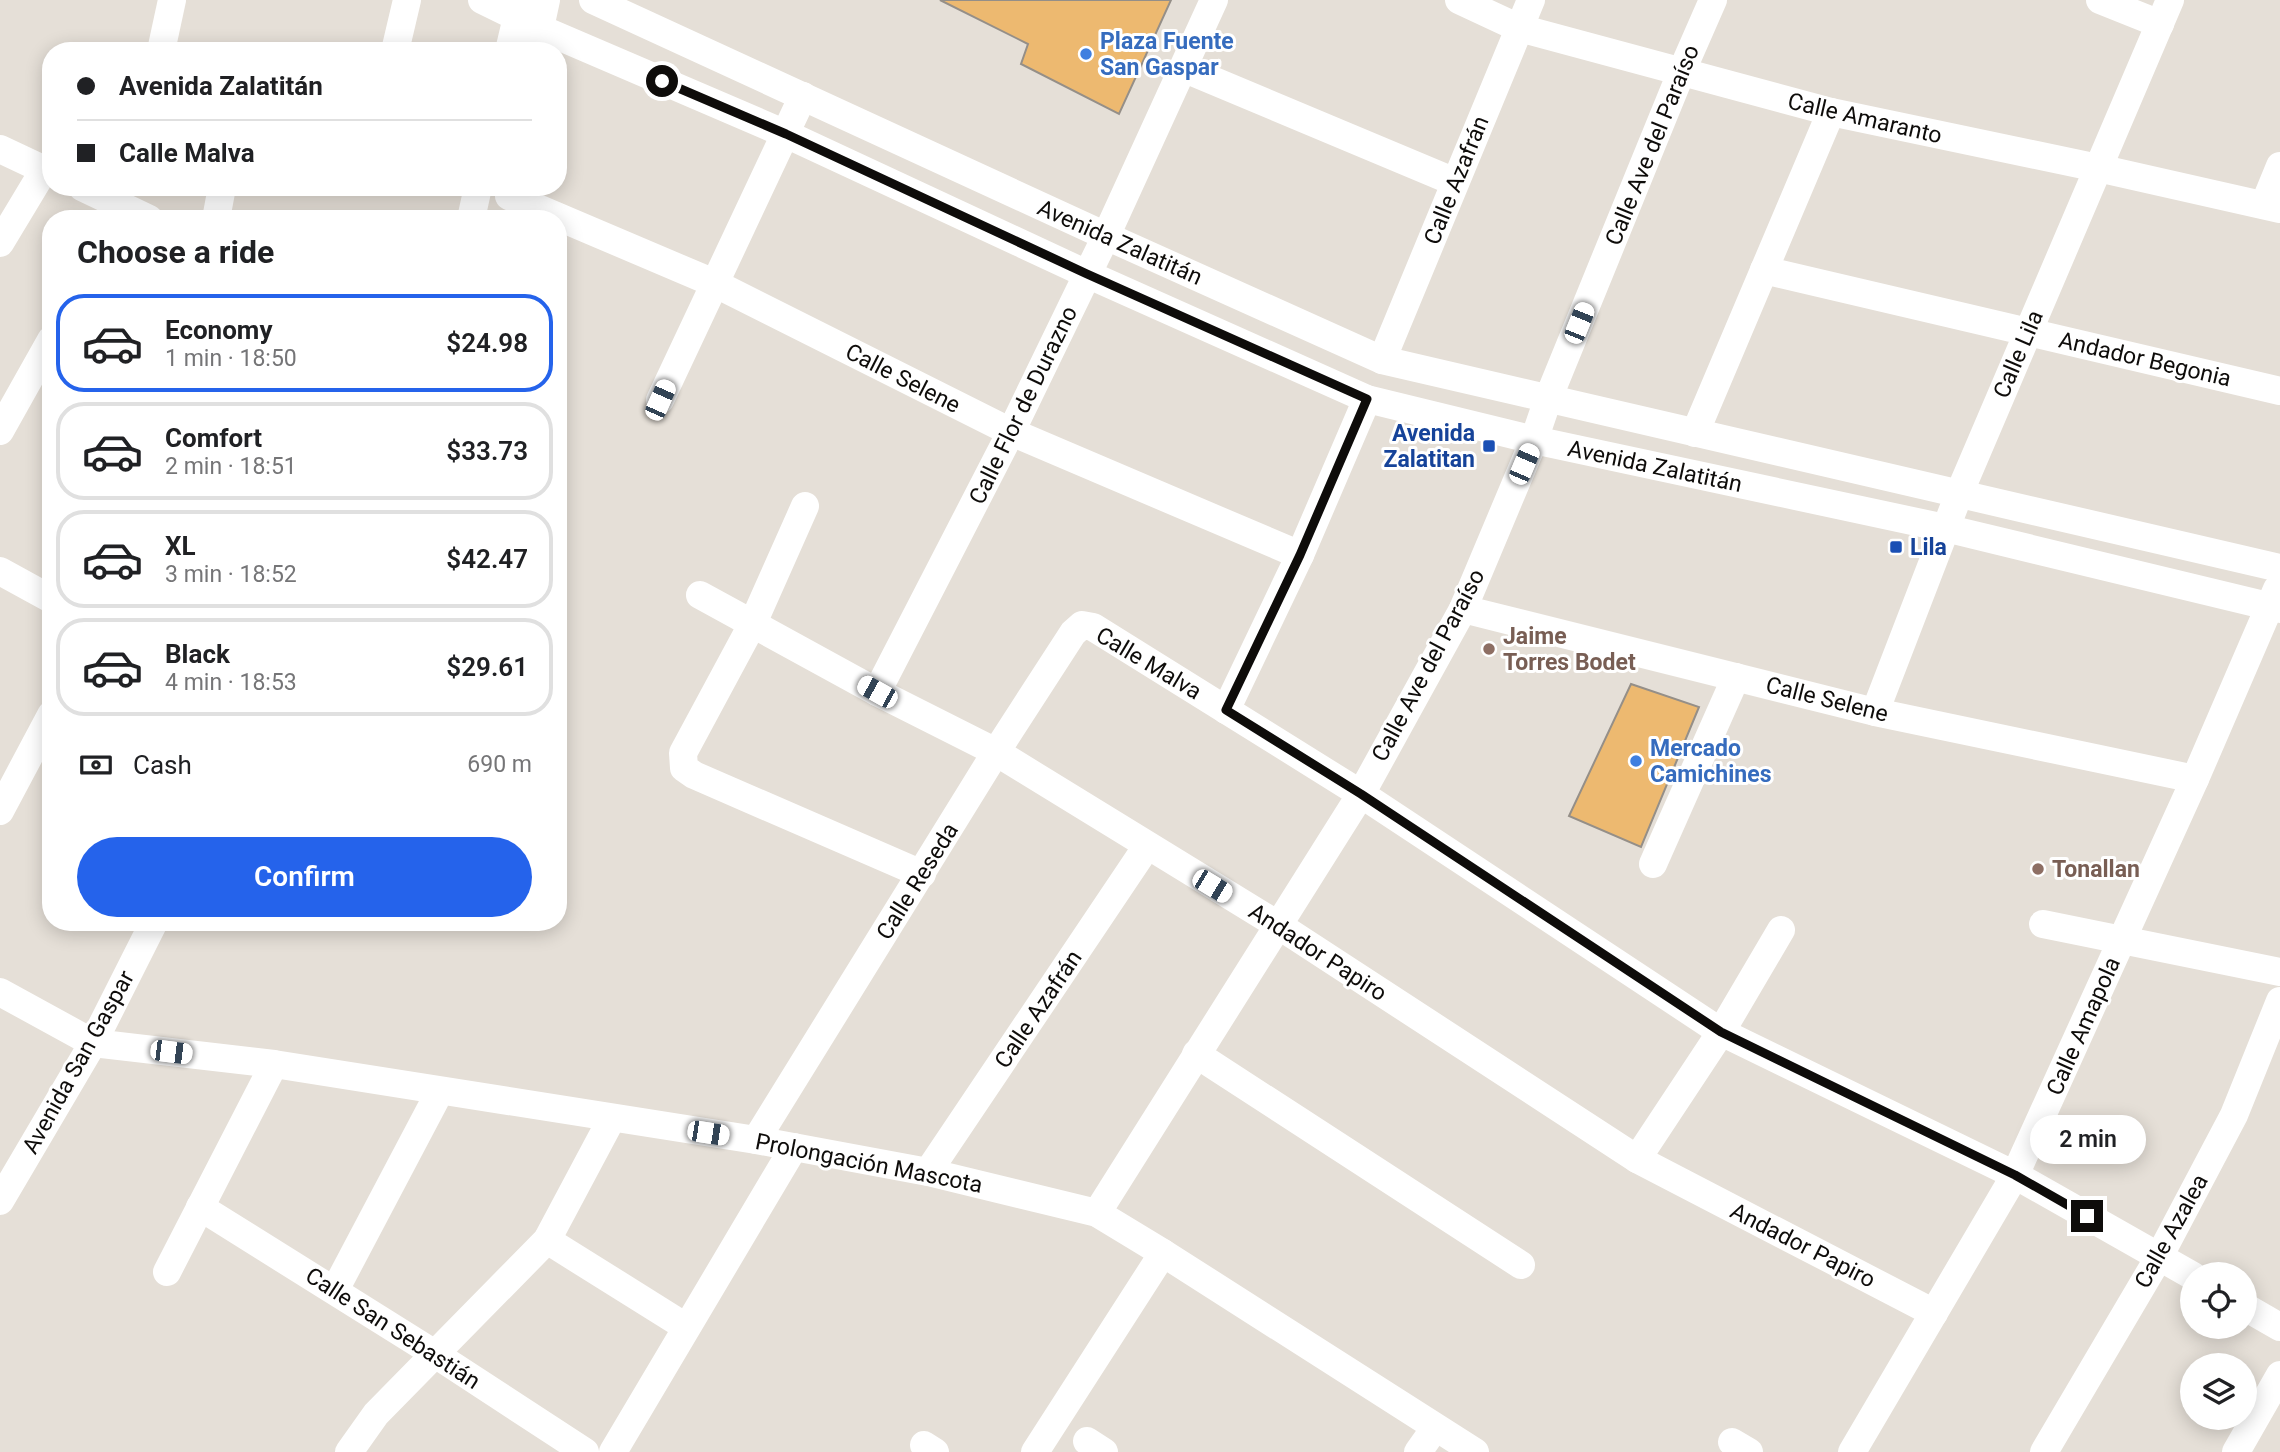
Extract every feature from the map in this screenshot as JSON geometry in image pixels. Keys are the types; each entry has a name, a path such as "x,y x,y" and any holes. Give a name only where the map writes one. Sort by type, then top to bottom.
{"street":[{"path":"163,42 172,0"},
{"path":"397,42 407,0"},
{"name":"Avenida Zalatitán","path":"482,0 527,24 786,134 1087,274 1367,399 1534,440 2277,599"},
{"path":"515,42 546,0"},
{"name":"Avenida Zalatitán","path":"593,0 1106,236 1382,359 2280,568"},
{"name":"Calle Flor de Durazno","path":"877,692 1011,432 1106,236 1214,0"},
{"name":"Calle Amaranto","path":"1458,0 1519,28 1831,112 2272,207"},
{"name":"Calle Azafrán","path":"1382,359 1531,0"},
{"name":"Calle Ave del Paraíso","path":"1097,1213 1361,794 1463,609 1713,0"},
{"path":"2100,0 2165,12"},
{"name":"Calle Lila","path":"1875,712 1959,494 2165,12"},
{"path":"1183,68 1455,182"},
{"path":"660,400 803,96"},
{"path":"1695,433 1831,112"},
{"path":"0,149 42,169"},
{"path":"2272,207 2280,166"},
{"path":"0,243 42,179"},
{"path":"103,196 132,208"},
{"name":"Calle Selene","path":"507,201 530,210"},
{"name":"Calle Selene","path":"567,225 714,283 1011,432 1300,555"},
{"name":"Andador Begonia","path":"1764,270 2280,391"},
{"path":"0,431 42,356"},
{"path":"1226,710 1300,555 1367,399"},
{"path":"805,506 753,623 683,753 684,768 694,775 922,874"},
{"path":"0,571 42,594"},
{"name":"Andador Papiro","path":"700,595 877,692 996,752 1278,925 1637,1159 1934,1313"},
{"name":"Calle Amapola","path":"1852,1452 2015,1175 2277,599"},
{"name":"Calle Selene","path":"1463,609 1875,712 2194,779"},
{"name":"Calle Malva","path":"1082,625 1093,627 1361,794 1721,1032 2015,1175 2180,1269"},
{"name":"Calle Reseda","path":"756,1140 996,752 1073,633 1082,625"},
{"path":"1653,863 1736,677"},
{"path":"0,811 42,732"},
{"name":"Calle Azafrán","path":"928,1172 1147,846"},
{"path":"2043,924 2280,972"},
{"path":"1637,1159 1721,1032 1781,930"},
{"name":"Avenida San Gaspar","path":"0,1201 93,1043 149,931"},
{"name":"Prolongación Mascota","path":"0,992 93,1043 274,1064 756,1140 928,1172 1097,1213 1475,1452"},
{"name":"Calle Azalea","path":"2044,1452 2159,1257 2234,1115 2280,1001"},
{"path":"1196,1054 1521,1265"},
{"path":"166,1272 274,1064"},
{"path":"335,1290 440,1091"},
{"path":"349,1452 376,1414 547,1240 612,1118"},
{"path":"613,1452 794,1147"},
{"name":"Calle San Sebastián","path":"200,1207 435,1353 585,1452"},
{"path":"547,1240 686,1327"},
{"path":"1035,1452 1163,1253"},
{"path":"2257,1314 2280,1327"},
{"path":"2236,1452 2280,1375"},
{"path":"1418,1452 1435,1428"}],"building":[{"name":"Plaza Fuente San Gaspar","path":"940,0 1171,0 1119,114 1021,64 1028,44"},
{"name":"Mercado Camichines","path":"1631,684 1699,707 1641,847 1569,816"}],"place":[{"name":"Plaza Fuente San Gaspar","path":"1086,54"},
{"name":"Avenida Zalatitan","path":"1489,446"},
{"name":"Lila","path":"1896,547"},
{"name":"Jaime Torres Bodet","path":"1489,649"},
{"name":"Mercado Camichines","path":"1636,761"},
{"name":"Tonallan","path":"2038,869"}],"route":[{"path":"662,81 786,134 1087,274 1367,399 1300,555 1226,710 1361,794 1721,1032 2015,1175 2087,1216"}]}
